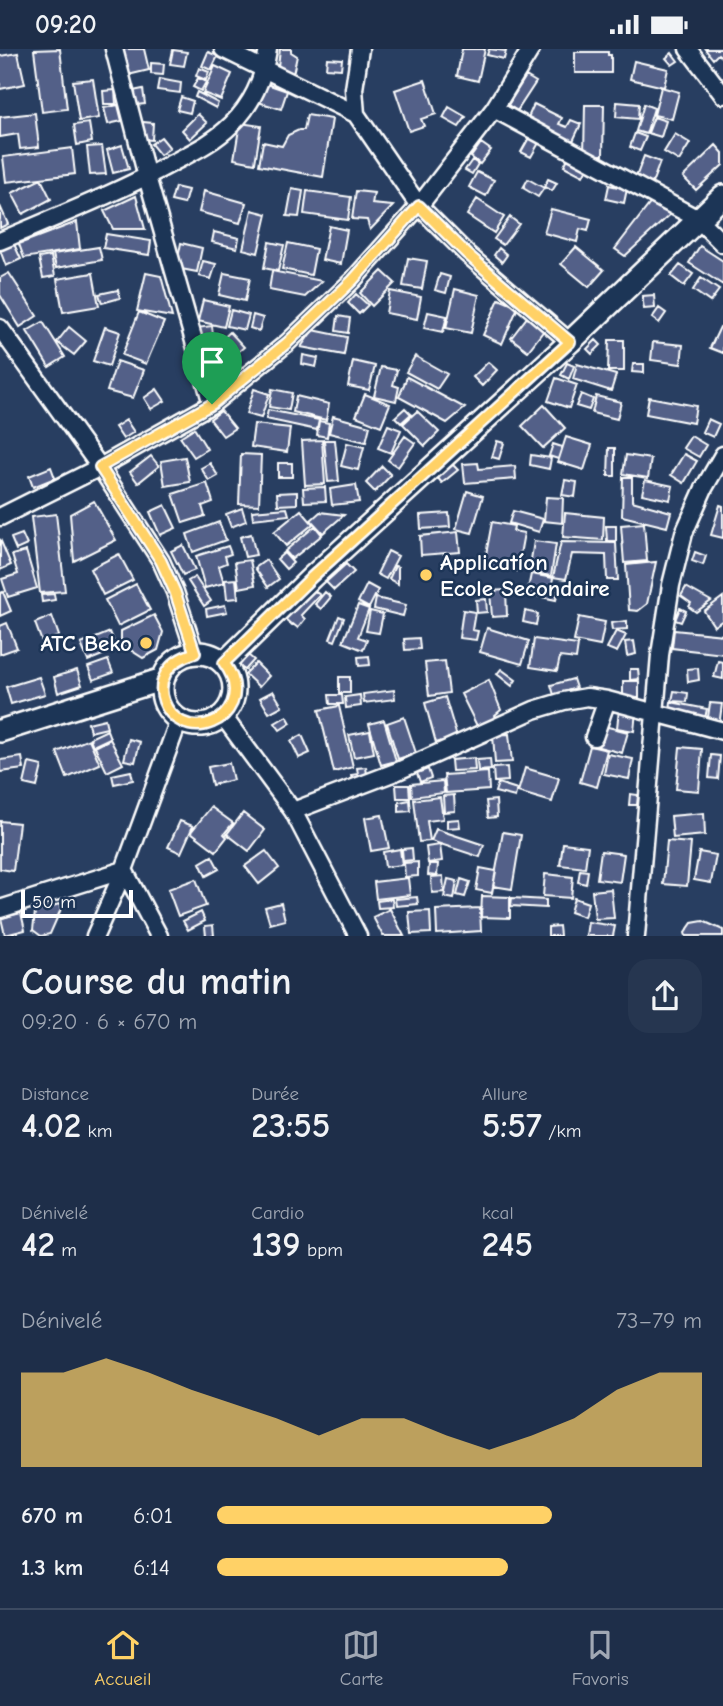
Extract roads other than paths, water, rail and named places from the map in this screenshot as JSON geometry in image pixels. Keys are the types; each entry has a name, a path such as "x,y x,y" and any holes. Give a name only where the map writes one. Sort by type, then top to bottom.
{"main road":[{"path":"224,663 312,577 570,342 723,196"},
{"path":"195,653 206,653 224,663 235,684 230,707 223,716 215,722 197,726 179,720 164,702 161,690 170,666 181,657 195,653"},
{"path":"0,731 163,679"}],"street":[{"path":"114,49 147,177 212,404"},
{"path":"223,49 356,114"},
{"path":"0,241 147,177 213,141 233,123 249,102 265,71 268,49"},
{"path":"360,49 354,89 356,114 419,206 467,254 570,342"},
{"path":"0,517 100,467 212,404 287,343 353,280 419,206 494,109 531,49"},
{"path":"688,49 723,95"},
{"path":"494,109 698,219 723,244"},
{"path":"0,328 100,467 161,561 175,592 195,653"},
{"path":"636,936 660,655 671,585 684,533 704,488 723,455"},
{"path":"293,811 398,771 534,710 564,701 587,697 607,700 723,731"},
{"path":"594,737 607,700"},
{"path":"223,716 293,811 358,936"},
{"path":"95,936 124,870 179,720"},
{"path":"0,909 124,870"},
{"path":"124,870 159,936"}],"place":[{"name":"Applicatíon Ecole Secondaire","path":"426,575"},
{"name":"ATC Beko","path":"146,643"}]}
